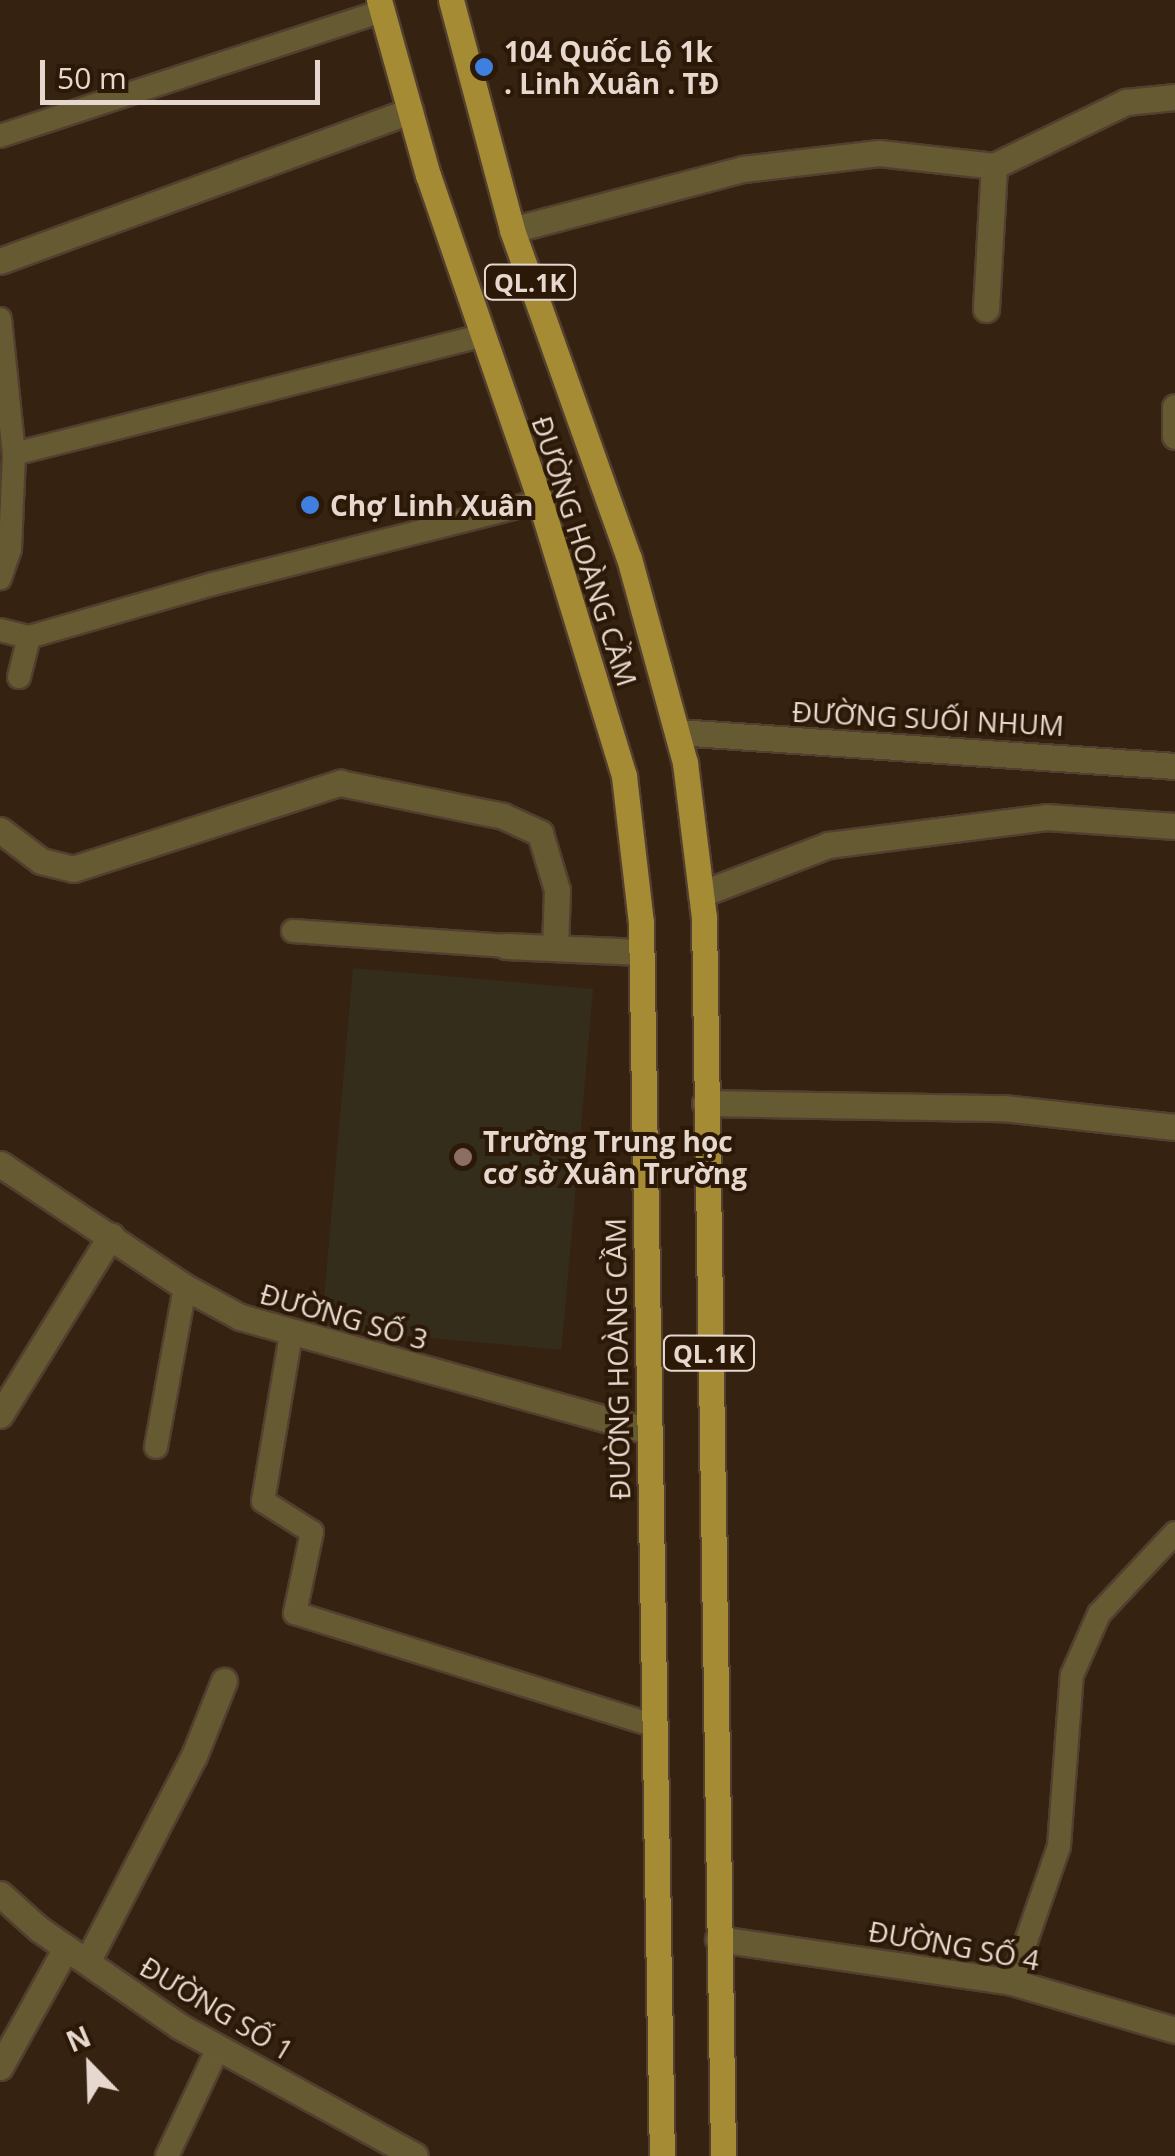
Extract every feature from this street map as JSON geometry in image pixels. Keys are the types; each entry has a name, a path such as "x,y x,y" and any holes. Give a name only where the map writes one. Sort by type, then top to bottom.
{"main road":[{"name":"ĐƯỜNG HOÀNG CẦM","path":"451,0 512,230 629,558 686,764 701,894 723,2156"},
{"name":"ĐƯỜNG HOÀNG CẦM","path":"380,5 410,111 540,501 624,776 641,952 662,2156"}],"street":[{"path":"512,230 743,170 879,153 994,166 1126,102 1175,97"},
{"path":"0,262 410,111"},
{"path":"986,308 994,166"},
{"path":"1175,407 1175,436"},
{"name":"ĐƯỜNG SUỐI NHUM","path":"677,732 924,752 1085,757 1175,766"},
{"path":"0,830 41,860 72,869 340,783 503,816 540,833 557,890 556,948"},
{"path":"701,894 828,844 1046,817 1175,826"},
{"path":"506,946 641,952"},
{"path":"705,1103 1003,1108 1175,1127"},
{"name":"ĐƯỜNG SỐ 3","path":"0,1164 186,1287 240,1317 648,1431"},
{"path":"0,1415 112,1235"},
{"path":"0,2068 76,1955 194,1756 224,1680"},
{"name":"ĐƯỜNG SỐ 1","path":"0,1894 76,1955 218,2048 415,2156"},
{"name":"ĐƯỜNG SỐ 4","path":"718,1939 1012,1982 1175,2030"}],"lane":[{"path":"0,136 380,5"},
{"path":"0,319 14,454 10,549 0,578"},
{"path":"14,454 482,336"},
{"path":"0,630 29,637 213,584 540,501"},
{"path":"19,677 29,637"},
{"path":"293,931 506,946"},
{"path":"156,1447 186,1287"},
{"path":"292,1334 263,1501 312,1532 296,1613 654,1724"},
{"path":"1012,1982 1058,1846 1072,1675 1099,1614 1175,1533"},
{"path":"168,2156 218,2048"}],"shaded area":[{"name":"Trường Trung học cơ sở Xuân Trường","path":"353,968 593,989 562,1350 321,1329"}],"place":[{"name":"104 Quốc Lộ 1k . Linh Xuân . TĐ","path":"484,67"},
{"name":"Chợ Linh Xuân","path":"310,505"},
{"name":"Trường Trung học cơ sở Xuân Trường","path":"463,1157"}]}
